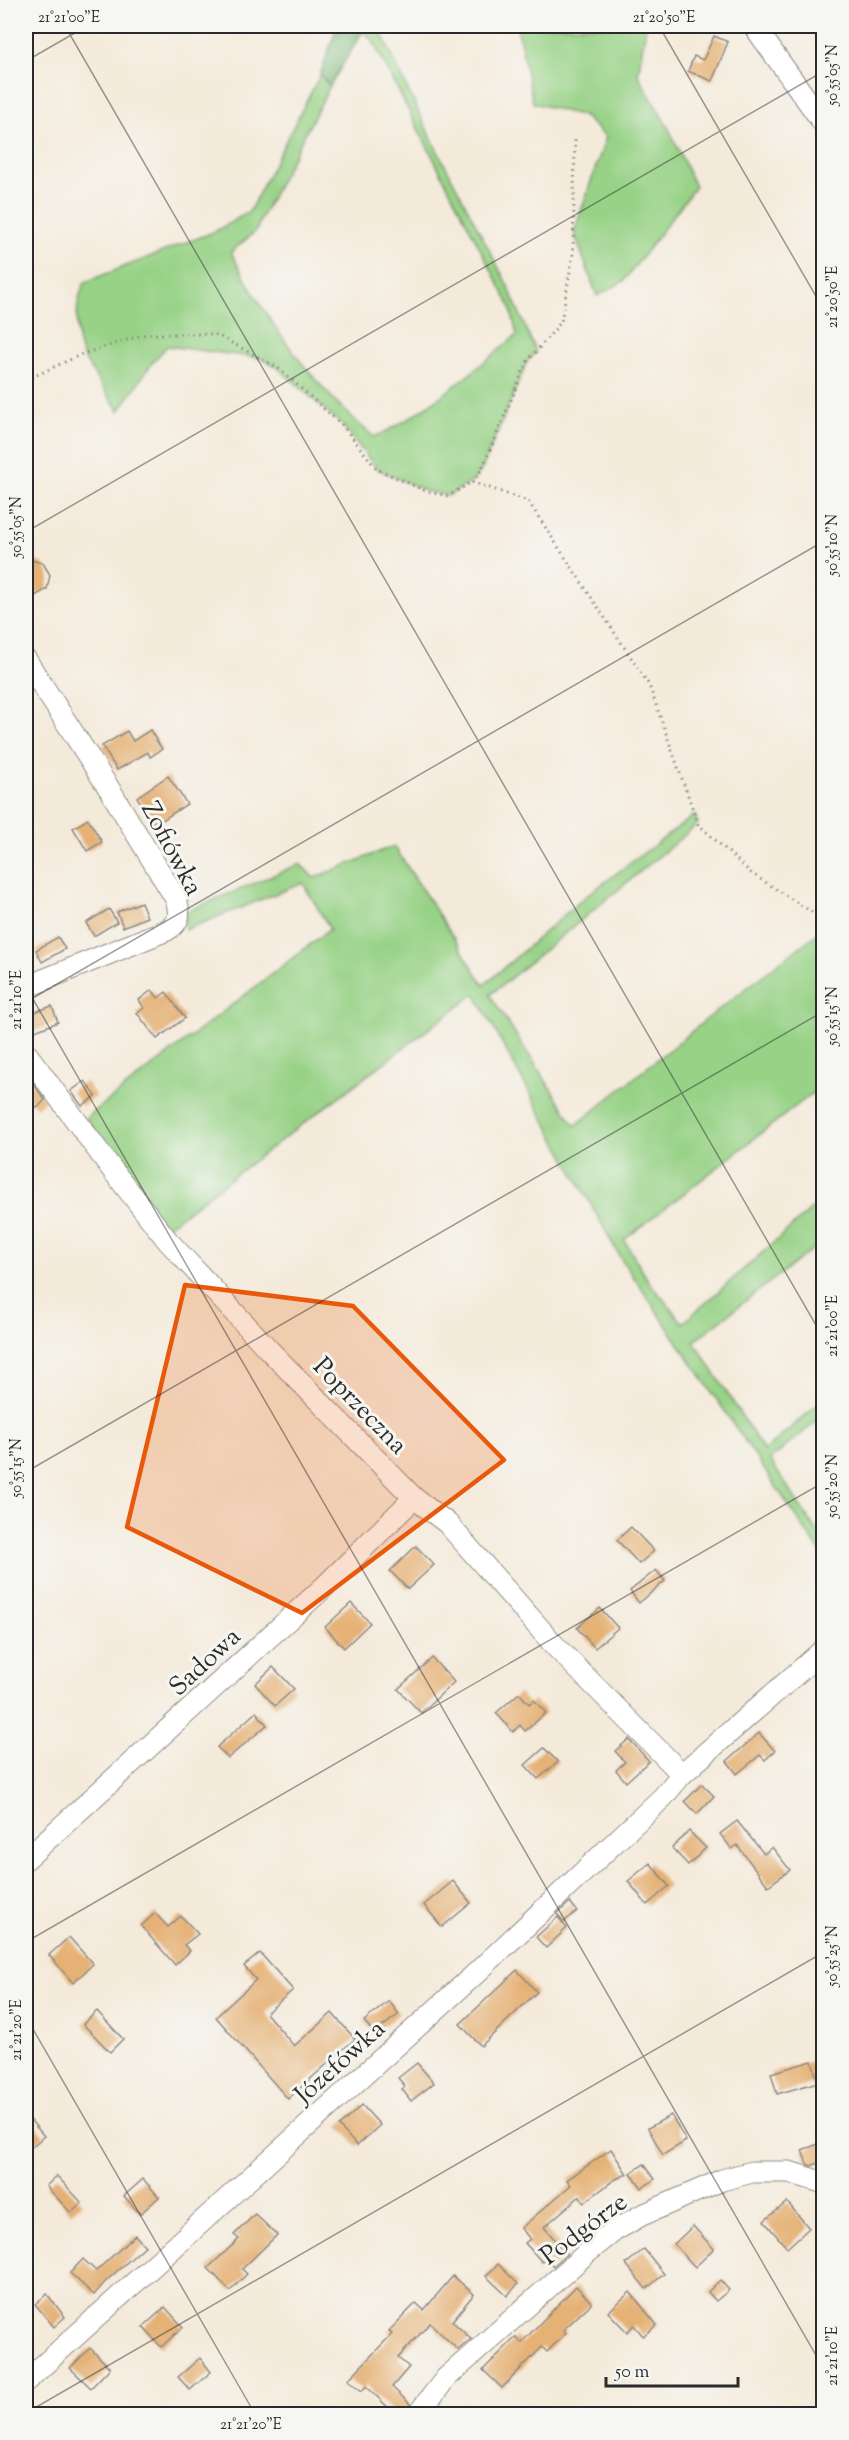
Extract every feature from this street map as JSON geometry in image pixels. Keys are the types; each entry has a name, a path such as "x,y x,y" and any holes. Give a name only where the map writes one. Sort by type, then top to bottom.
{"street":[{"path":"754,26 824,124"},
{"name":"Zofiówka","path":"26,660 110,790 176,899 180,911 178,920 167,930 26,987"},
{"name":"Poprzeczna","path":"26,1053 168,1241 269,1350 414,1498 447,1523 556,1647 682,1774"},
{"name":"Sadowa","path":"26,1859 324,1587 414,1498"},
{"name":"Józefówka","path":"26,2381 473,1976 663,1797 682,1774 821,1652"},
{"name":"Podgórze","path":"417,2415 446,2378 588,2252 614,2231 640,2216 722,2180 752,2172 789,2172 824,2183"}],"path":[{"path":"26,380 82,354 146,334 215,334 277,367 342,424 377,469 426,491 448,496 472,482 482,469 527,362 561,322 573,254 575,138"},
{"path":"472,482 528,501 649,685 698,824 751,873 824,920"}],"highlighted area":[{"path":"185,1285 353,1306 504,1460 302,1613 127,1527"}],"green space":[{"path":"337,26 366,26 330,86 320,75"},
{"path":"366,26 378,26 431,138 508,286 536,352 527,362 482,469 472,482 448,496 426,491 377,469 342,425 277,367 260,358 167,346 152,363 119,411 83,356 78,339 79,298 85,282 216,231 249,212 320,75 330,86 256,231 231,252 260,303 293,352 331,397 374,437 429,405 517,335 510,306 372,40 362,31"},
{"path":"517,26 646,26 638,75 669,129 695,187 624,281 597,296 574,232 606,137 583,116 533,103"},
{"path":"695,815 698,824 490,995 575,1126 718,1010 823,929 823,1085 624,1240 649,1282 683,1323 823,1199 823,1241 694,1341 764,1451 823,1400 823,1416 770,1460 823,1541 823,1556 620,1257 475,994 165,1228 86,1118 330,929 303,883 185,930 185,912 300,864 314,878 394,846 484,985 586,896"}],"building":[{"path":"714,36 728,42 712,81 688,71 694,56 703,60"},
{"path":"26,559 43,563 50,575 47,589 35,596 26,596"},
{"path":"150,730 162,749 150,757 148,752 117,770 102,746 127,731 133,741"},
{"path":"168,776 187,804 155,825 137,797"},
{"path":"88,819 102,842 87,851 73,828"},
{"path":"141,902 147,917 123,927 117,912"},
{"path":"109,909 117,922 94,936 86,923"},
{"path":"58,937 65,949 42,962 36,950"},
{"path":"152,990 158,998 166,992 185,1018 157,1039 137,1013 144,1008 139,1000"},
{"path":"52,1006 58,1022 30,1033 26,1015"},
{"path":"85,1081 96,1096 82,1106 71,1091"},
{"path":"33,1083 45,1100 37,1108 26,1094 26,1090"},
{"path":"631,1527 654,1551 639,1564 617,1540"},
{"path":"416,1546 434,1565 408,1589 390,1571"},
{"path":"656,1570 665,1581 639,1603 630,1591"},
{"path":"351,1603 370,1623 344,1648 325,1627"},
{"path":"600,1608 618,1628 595,1648 577,1628"},
{"path":"432,1658 454,1682 421,1713 398,1689"},
{"path":"273,1667 294,1689 275,1706 255,1684"},
{"path":"519,1693 529,1704 534,1700 546,1713 525,1731 520,1725 513,1732 496,1713"},
{"path":"256,1712 267,1725 228,1758 217,1747"},
{"path":"759,1733 775,1751 765,1760 760,1755 737,1774 727,1761"},
{"path":"629,1739 649,1761 626,1782 616,1770 625,1762 615,1751"},
{"path":"544,1748 558,1762 538,1779 525,1765"},
{"path":"702,1784 714,1796 697,1814 685,1801"},
{"path":"737,1821 764,1854 772,1847 790,1870 768,1886 737,1845 732,1849 720,1834"},
{"path":"689,1831 706,1848 688,1865 672,1848"},
{"path":"650,1863 669,1886 647,1905 628,1881"},
{"path":"453,1881 471,1903 442,1927 424,1905"},
{"path":"570,1902 577,1911 564,1922 557,1914"},
{"path":"155,1913 168,1927 181,1916 198,1934 184,1945 190,1951 175,1965 141,1926"},
{"path":"558,1917 567,1928 546,1948 536,1937"},
{"path":"69,1937 93,1964 73,1983 49,1955"},
{"path":"260,1953 293,1990 266,2013 294,2046 332,2013 355,2039 288,2099 216,2017 256,1980 244,1966"},
{"path":"517,1970 537,1992 481,2046 460,2024"},
{"path":"389,2001 399,2014 374,2033 364,2021"},
{"path":"97,2011 123,2039 110,2052 83,2024"},
{"path":"812,2061 818,2082 777,2094 771,2073"},
{"path":"417,2063 434,2083 411,2101 402,2089 405,2086 398,2078"},
{"path":"362,2105 380,2125 357,2146 339,2126"},
{"path":"26,2115 44,2136 26,2152"},
{"path":"671,2115 686,2141 663,2155 648,2128"},
{"path":"824,2142 824,2161 811,2166 807,2164 802,2150"},
{"path":"611,2149 627,2174 614,2180 584,2203 580,2196 544,2227 567,2254 553,2266 547,2259 542,2262 525,2243 530,2239 521,2228 571,2185 567,2180"},
{"path":"644,2164 655,2179 642,2188 631,2173"},
{"path":"57,2176 82,2203 71,2213 46,2186"},
{"path":"143,2179 159,2197 140,2214 124,2196"},
{"path":"787,2202 809,2228 787,2248 764,2221"},
{"path":"255,2214 277,2235 242,2269 247,2274 230,2291 208,2268 239,2239 234,2235"},
{"path":"693,2226 714,2249 695,2267 674,2244"},
{"path":"135,2235 145,2246 94,2295 70,2273 83,2259 96,2271"},
{"path":"644,2249 664,2274 646,2289 626,2264"},
{"path":"498,2264 518,2284 507,2296 486,2276"},
{"path":"453,2276 474,2294 452,2321 471,2339 458,2350 430,2323 398,2358 409,2367 392,2387 410,2404 405,2415 396,2415 366,2386 362,2391 348,2380 392,2334 389,2331 416,2303 424,2310"},
{"path":"720,2280 729,2290 716,2301 708,2292"},
{"path":"576,2286 592,2303 563,2330 566,2333 547,2352 542,2347 502,2388 483,2370 516,2337 521,2343"},
{"path":"630,2292 657,2325 643,2336 634,2325 627,2332 608,2312"},
{"path":"47,2294 65,2317 54,2327 35,2304"},
{"path":"165,2307 183,2327 161,2347 143,2327"},
{"path":"90,2348 110,2368 91,2388 70,2368"},
{"path":"200,2358 211,2372 190,2390 178,2377"}]}
